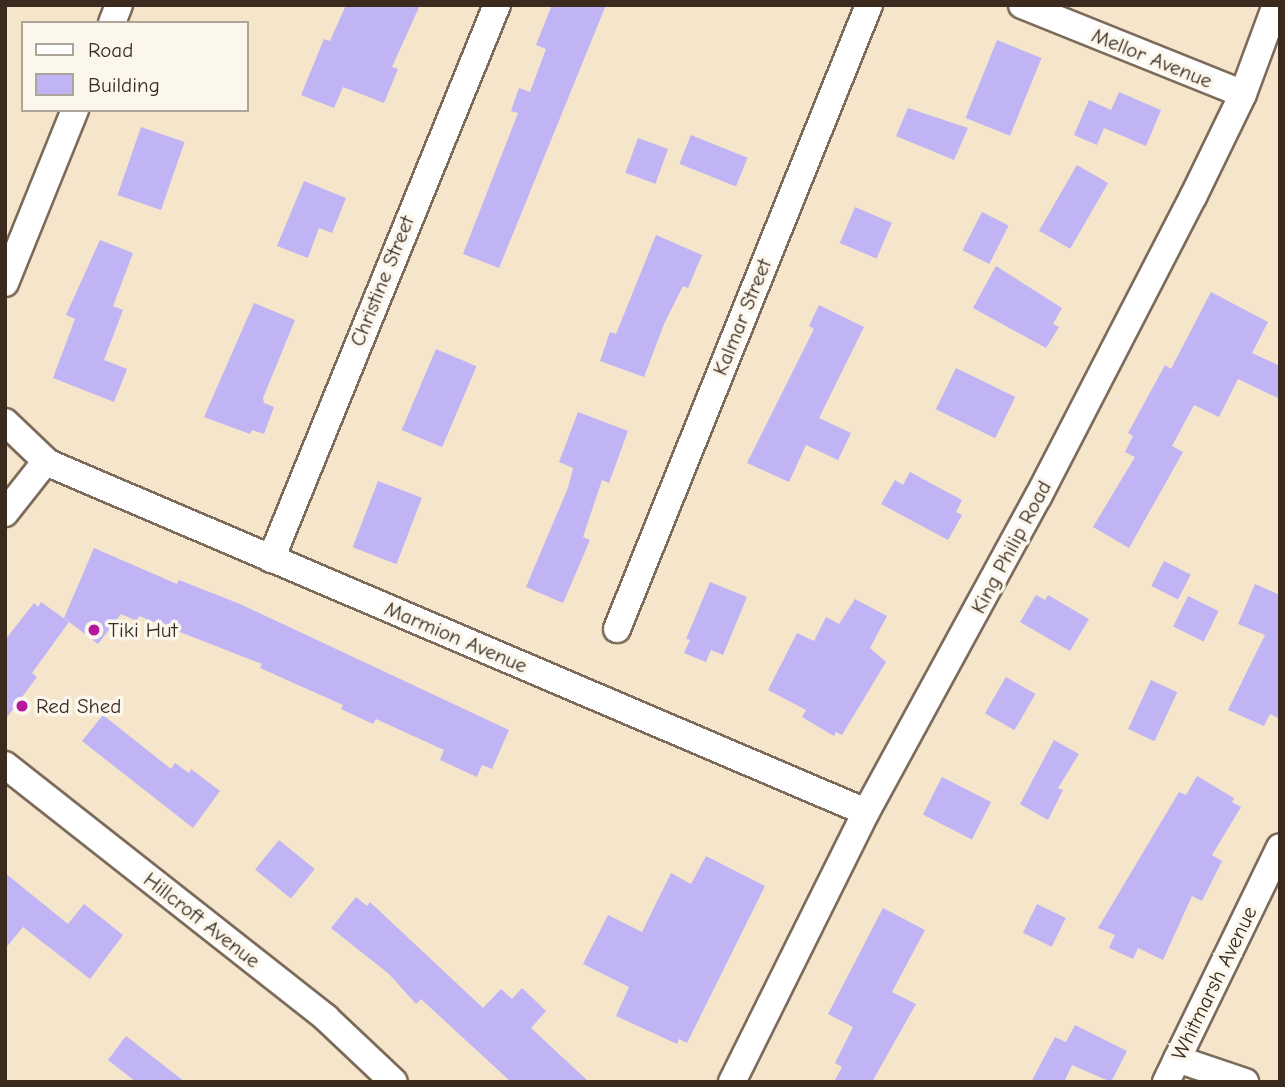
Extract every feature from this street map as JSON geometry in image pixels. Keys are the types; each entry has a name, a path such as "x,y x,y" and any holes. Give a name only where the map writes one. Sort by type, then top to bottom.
{"street":[{"path":"112,21 119,5"},
{"name":"Christine Street","path":"271,559 497,5"},
{"name":"Kalmar Street","path":"617,629 869,5"},
{"name":"Mellor Avenue","path":"1022,5 1243,94"},
{"name":"King Philip Road","path":"732,1082 866,812 1038,497 1243,94 1276,5"},
{"path":"5,283 74,112"},
{"path":"5,422 46,461 5,513"},
{"name":"Marmion Avenue","path":"46,461 866,812"},
{"name":"Hillcroft Avenue","path":"5,765 326,1018 394,1082"},
{"name":"Whitmarsh Avenue","path":"1172,1070 1280,847"},
{"path":"1172,1070 1245,1082"}],"building":[{"path":"346,5 420,5 392,67 398,69 384,103 343,87 334,108 301,95 324,39 330,41"},
{"path":"552,5 606,5 499,268 463,254 518,113 511,111 519,88 530,92 546,49 536,45"},
{"path":"997,40 1042,58 1010,136 966,118"},
{"path":"1119,92 1161,110 1146,146 1104,128 1097,145 1074,135 1089,100 1111,110"},
{"path":"908,108 968,128 954,160 896,136"},
{"path":"141,127 184,142 161,210 118,195"},
{"path":"691,135 748,158 736,187 679,164"},
{"path":"638,138 668,149 655,184 625,173"},
{"path":"1077,165 1108,183 1070,249 1039,231"},
{"path":"304,181 346,198 332,233 319,228 308,258 277,246"},
{"path":"855,207 892,223 877,259 840,243"},
{"path":"982,212 1009,226 989,264 962,250"},
{"path":"656,235 702,255 688,288 683,286 664,324 644,377 600,361 610,332 616,334"},
{"path":"100,240 133,253 113,306 123,310 104,360 127,369 114,402 53,378 75,319 66,315"},
{"path":"996,266 1062,308 1053,324 1059,327 1046,348 973,308"},
{"path":"1211,292 1268,322 1252,353 1280,366 1280,399 1238,379 1219,417 1194,405 1172,446 1183,452 1129,548 1093,527 1135,457 1125,452 1133,436 1128,433 1165,365 1171,369"},
{"path":"254,303 295,320 263,398 264,403 274,407 264,434 252,430 250,434 204,417"},
{"path":"819,305 864,327 819,418 851,433 838,460 806,445 789,482 747,463 814,329 809,326"},
{"path":"436,349 477,366 442,447 402,430"},
{"path":"956,368 1015,397 995,438 936,409"},
{"path":"578,412 628,431 609,483 602,480 583,537 590,540 563,603 526,587 568,488 573,468 559,462"},
{"path":"910,472 962,500 956,512 962,515 948,540 881,504 895,480 903,485"},
{"path":"378,481 422,498 396,564 353,547"},
{"path":"94,548 177,584 179,580 240,604 509,730 492,769 482,765 477,777 440,760 444,750 376,719 373,724 341,709 343,705 260,668 262,664 139,616 137,621 121,614 98,644 64,618"},
{"path":"1164,561 1191,575 1178,600 1151,586"},
{"path":"710,582 747,597 723,655 711,650 706,662 684,653 690,640 686,639"},
{"path":"1255,584 1280,595 1280,719 1270,714 1264,726 1228,710 1265,635 1238,624"},
{"path":"1036,595 1045,600 1048,595 1089,619 1070,651 1020,622"},
{"path":"1188,596 1219,611 1204,641 1173,627"},
{"path":"855,599 887,616 870,648 886,662 842,735 836,732 834,736 802,717 806,710 768,690 797,633 814,641 826,617 839,624"},
{"path":"41,602 69,622 32,673 37,677 5,720 5,640 34,603 38,607"},
{"path":"1006,677 1035,694 1014,730 985,713"},
{"path":"1151,680 1177,692 1154,741 1128,729"},
{"path":"103,715 171,769 175,763 189,773 191,769 220,791 193,828 82,741"},
{"path":"1054,740 1079,754 1058,788 1063,790 1048,820 1020,804"},
{"path":"1197,776 1234,798 1232,802 1241,807 1212,855 1222,861 1202,901 1192,896 1163,960 1138,948 1133,959 1109,948 1115,935 1098,928 1179,792 1186,795"},
{"path":"942,777 991,802 972,839 923,814"},
{"path":"279,840 315,869 291,898 255,870"},
{"path":"706,856 765,886 687,1043 679,1039 677,1044 616,1016 629,987 583,964 608,915 642,932 671,873 691,884"},
{"path":"5,873 68,924 84,904 123,935 90,979 23,927 5,949"},
{"path":"356,897 367,906 370,902 483,1008 501,989 512,999 522,988 546,1011 531,1028 589,1082 511,1082 421,999 416,1004 389,974 331,928"},
{"path":"1037,904 1066,918 1052,947 1023,933"},
{"path":"883,908 925,930 892,992 916,1004 872,1082 834,1082 842,1067 835,1063 853,1027 828,1014"},
{"path":"1075,1025 1127,1051 1111,1082 1072,1065 1064,1082 1031,1082 1055,1037 1066,1042"},
{"path":"126,1036 185,1082 136,1082 108,1060"}],"place":[{"name":"Tiki Hut","path":"94,630"},
{"name":"Red Shed","path":"22,706"}]}
